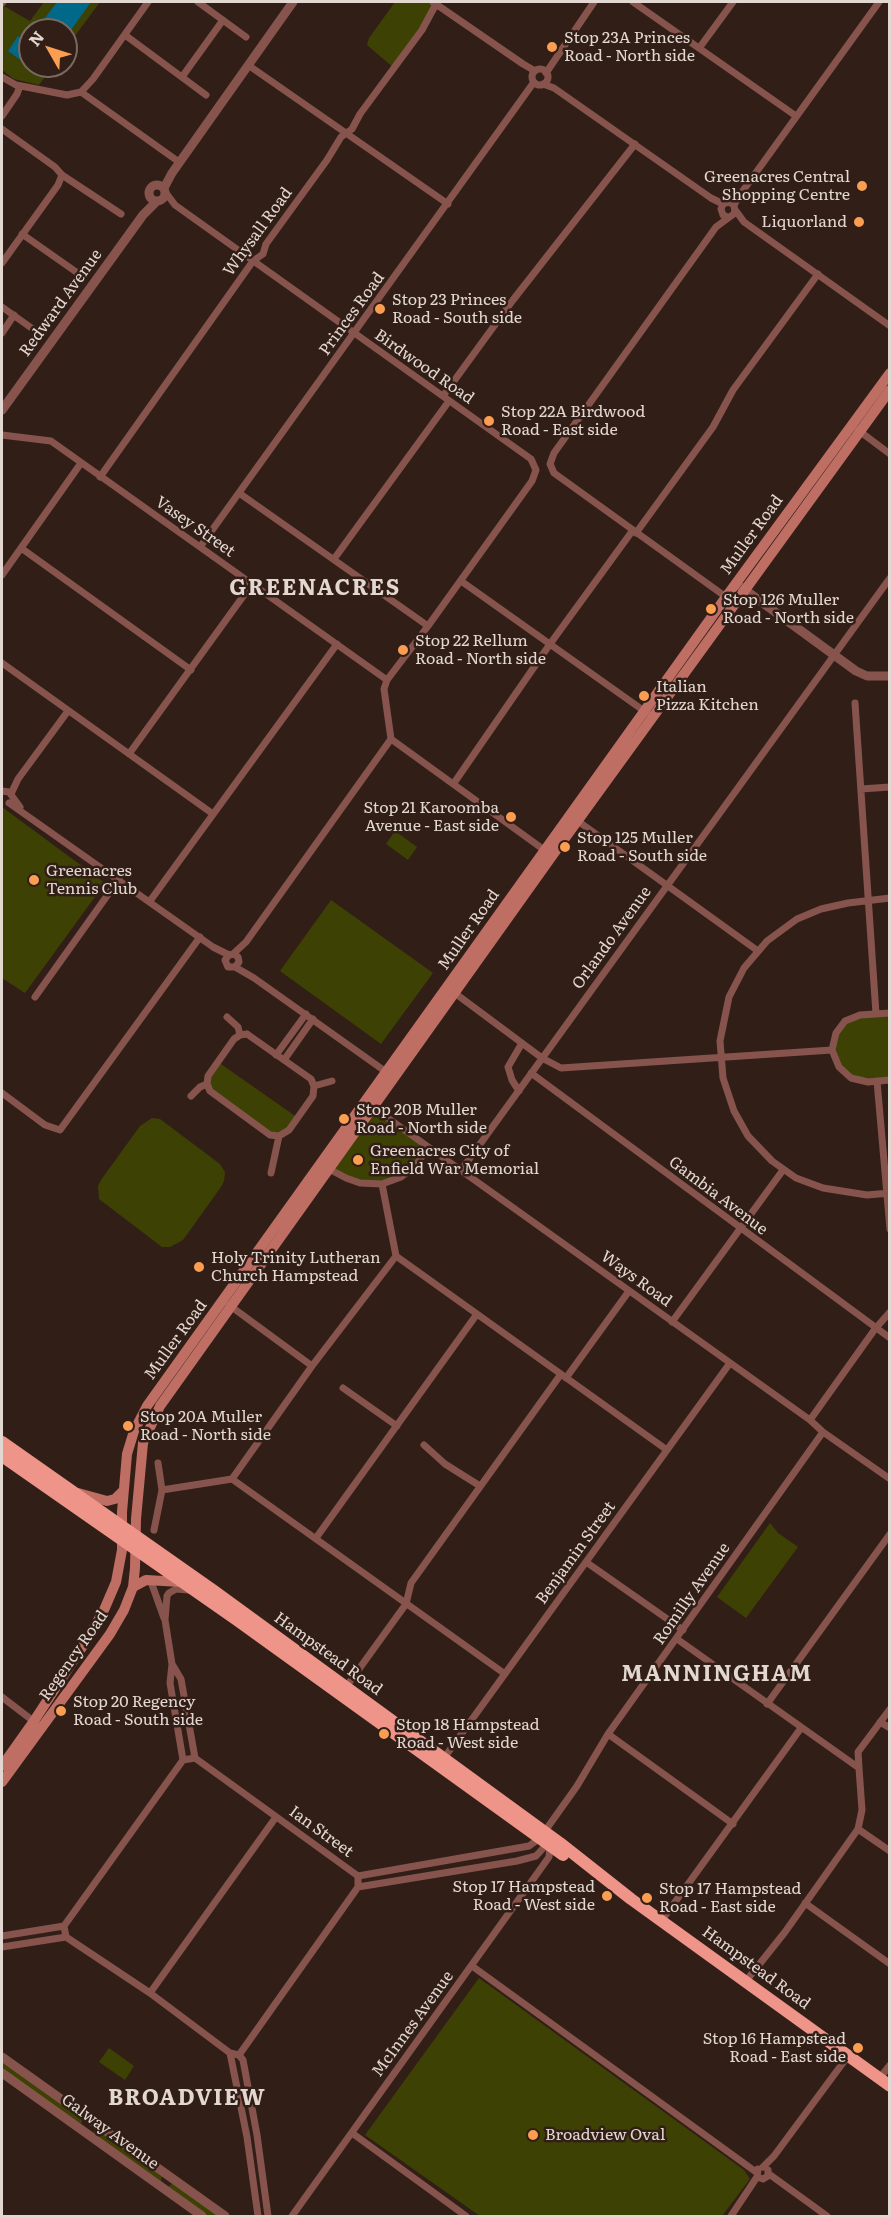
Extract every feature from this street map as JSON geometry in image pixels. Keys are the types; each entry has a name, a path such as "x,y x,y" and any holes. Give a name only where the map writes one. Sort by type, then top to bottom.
{"highway":[{"name":"Hampstead Road","path":"2,1442 136,1535 343,1691 884,2082"},
{"name":"Hampstead Road","path":"2,1456 181,1582 343,1691"}],"main road":[{"name":"Muller Road","path":"136,1535 139,1470 143,1443 160,1406 227,1303 855,428 890,373"},
{"name":"Muller Road","path":"855,428 890,390"},
{"name":"Muller Road","path":"649,714 726,597 740,587"},
{"name":"Muller Road","path":"122,1525 127,1454 134,1431 147,1406 329,1169 370,1105"},
{"path":"70,1490 107,1501 115,1499 124,1490"},
{"name":"Regency Road","path":"2,1782 104,1610 116,1582 122,1525"},
{"name":"Regency Road","path":"2,1766 110,1635 124,1610 133,1587 136,1535"},
{"path":"133,1587 138,1582 150,1579 181,1582"}],"street":[{"path":"2,77 20,86 67,95 81,92 148,2"},
{"path":"198,2 246,37"},
{"name":"Redward Avenue","path":"2,410 159,194 179,162 293,2"},
{"path":"444,9 447,2"},
{"name":"Princes Road","path":"200,547 594,2"},
{"path":"633,2 796,116"},
{"path":"700,47 733,2"},
{"path":"726,597 554,473 550,464 554,453 879,2"},
{"path":"435,3 890,326"},
{"name":"Whysall Road","path":"100,477 253,261 263,254 266,244 341,137 352,129 360,114 422,30 435,3"},
{"path":"182,77 224,20"},
{"path":"125,35 206,94"},
{"path":"248,65 448,204"},
{"path":"2,116 20,86"},
{"path":"81,92 179,162"},
{"path":"2,129 55,167 62,175 121,214"},
{"path":"334,559 513,300 635,144"},
{"path":"2,263 58,185 62,175"},
{"name":"Birdwood Road","path":"159,194 531,459 536,470 532,481 461,581"},
{"path":"22,234 79,274"},
{"path":"454,783 550,644 713,427 734,390 818,274"},
{"path":"2,307 37,332"},
{"path":"2,333 14,315"},
{"path":"855,428 890,454"},
{"path":"2,430 10,437"},
{"name":"Vasey Street","path":"2,435 51,441 387,680"},
{"path":"2,575 81,463"},
{"path":"239,493 428,626"},
{"path":"21,548 190,670"},
{"name":"Orlando Avenue","path":"462,1169 890,578"},
{"path":"233,960 391,739 384,689 387,680 461,581 649,714"},
{"path":"129,754 252,584"},
{"path":"740,587 867,676 890,676"},
{"path":"150,902 337,644"},
{"path":"2,663 213,814"},
{"path":"855,704 876,1014"},
{"path":"68,711 6,797 391,1075"},
{"path":"391,739 549,853"},
{"path":"861,789 890,787"},
{"path":"574,818 758,951"},
{"path":"35,996 119,879"},
{"path":"888,1193 867,1195 829,1190 783,1170 756,1145 740,1122 726,1088 721,1058 722,1027 729,997 744,968 777,933 797,919 821,909 890,898"},
{"path":"2,1093 45,1125 60,1130 200,938"},
{"path":"451,991 556,1067 832,1050"},
{"path":"890,1013 852,1016 836,1033 832,1050 839,1067 851,1078 860,1081 890,1080"},
{"path":"276,1055 306,1014"},
{"path":"227,1017 238,1027 240,1035"},
{"path":"284,1060 313,1019"},
{"path":"247,1034 276,1055 310,1079 314,1086 313,1096 294,1124 279,1136 270,1135 210,1091 207,1084 208,1076 234,1039 240,1035 247,1034"},
{"path":"519,1090 512,1080 508,1067 522,1043"},
{"name":"Gambia Avenue","path":"531,1073 890,1338"},
{"path":"314,1086 332,1081"},
{"path":"877,1081 890,1228"},
{"path":"191,1096 207,1084"},
{"name":"Ways Road","path":"370,1105 428,1149 462,1169 810,1419 823,1432 890,1479"},
{"path":"271,1173 279,1136"},
{"path":"329,1169 360,1183 382,1185 401,1178 416,1165 428,1149"},
{"path":"672,1322 783,1170"},
{"path":"382,1185 396,1256 667,1450"},
{"path":"232,1479 312,1366 396,1256"},
{"path":"343,1691 406,1604 411,1583 480,1486 629,1291"},
{"path":"227,1303 312,1366"},
{"path":"810,1419 875,1329 890,1312"},
{"path":"316,1538 477,1314"},
{"name":"Benjamin Street","path":"442,1762 730,1363"},
{"path":"343,1388 397,1426"},
{"name":"Romilly Avenue","path":"548,1840 608,1734 823,1432"},
{"path":"424,1445 445,1464 480,1486"},
{"path":"154,1530 162,1490 158,1463"},
{"path":"162,1490 232,1479 506,1674"},
{"path":"766,1704 890,1534"},
{"path":"586,1562 683,1630"},
{"path":"150,1579 165,1620 172,1664 170,1683 183,1760"},
{"path":"165,1620 169,1593 176,1589 195,1591"},
{"path":"676,1639 859,1768"},
{"path":"2,1936 64,1926 183,1760 195,1758 181,1679 172,1664"},
{"path":"2,1697 38,1724"},
{"path":"746,1982 858,1829 862,1810 858,1752 890,1709"},
{"path":"880,1722 890,1728"},
{"path":"662,1920 801,1728"},
{"path":"608,1734 733,1824"},
{"name":"Ian Street","path":"195,1758 358,1876 529,1846 548,1840"},
{"path":"150,1993 276,1817"},
{"path":"858,1829 890,1851"},
{"path":"358,1887 517,1861 536,1856 548,1840"},
{"name":"McInnes Avenue","path":"292,2217 549,1857 548,1840"},
{"path":"239,2055 358,1887 358,1876"},
{"path":"805,1903 890,1964"},
{"path":"64,1926 66,1936"},
{"path":"2,1947 66,1936 150,1993 230,2053 239,2055 243,2060 248,2080 269,2216"},
{"path":"472,1965 746,2163 776,2180 827,2217"},
{"path":"230,2053 247,2137 258,2217"},
{"name":"Galway Avenue","path":"2,2056 225,2217"},
{"path":"731,2217 848,2056"},
{"path":"884,2082 890,2065"},
{"name":"Galway Avenue","path":"2,2073 202,2217"},
{"path":"352,2133 466,2217"}],"shaded area":[{"path":"44,2 100,2 78,32 78,18 32,18"},
{"path":"395,2 433,2 436,4 394,68 367,45 369,38"},
{"path":"2,5 25,18 18,18 18,78 44,78 39,85 14,79 2,70"},
{"path":"2,807 105,883 25,993 2,978"},
{"path":"395,831 417,847 408,860 386,844"},
{"path":"331,900 433,973 381,1044 280,971"},
{"path":"889,1013 889,1080 864,1081 848,1076 832,1050 839,1028 860,1015"},
{"path":"218,1062 298,1118 289,1130 270,1135 210,1091 208,1076"},
{"path":"374,1108 428,1148 416,1165 382,1184 360,1183 329,1169"},
{"path":"152,1118 160,1119 220,1164 225,1172 221,1187 183,1240 170,1247 162,1247 99,1199 98,1186 101,1180 140,1126"},
{"path":"770,1523 778,1533 798,1547 746,1618 717,1597"},
{"path":"479,1978 744,2170 750,2179 722,2216 480,2216 365,2135"},
{"path":"109,2048 134,2066 125,2080 99,2062"},
{"path":"2,2060 82,2119 81,2124 2,2070"},
{"path":"96,2129 162,2176 161,2181 93,2133"},
{"path":"173,2183 221,2216 206,2216 169,2190 169,2186"}],"water":[{"path":"57,2 91,2 78,20 78,18 45,18"},
{"path":"18,36 18,58 8,51"}],"place":[{"name":"Stop 23A Princes Road - North side","path":"552,47"},
{"name":"Greenacres Central Shopping Centre","path":"862,186"},
{"name":"Liquorland","path":"859,222"},
{"name":"Stop 23 Princes Road - South side","path":"380,309"},
{"name":"Stop 22A Birdwood Road - East side","path":"489,421"},
{"name":"Stop 126 Muller Road - North side","path":"711,609"},
{"name":"Stop 22 Rellum Road - North side","path":"403,650"},
{"name":"Italian Pizza Kitchen","path":"644,696"},
{"name":"Stop 21 Karoomba Avenue - East side","path":"511,817"},
{"name":"Stop 125 Muller Road - South side","path":"565,847"},
{"name":"Greenacres Tennis Club","path":"34,880"},
{"name":"Stop 20B Muller Road - North side","path":"344,1119"},
{"name":"Greenacres City of Enfield War Memorial","path":"358,1160"},
{"name":"Holy Trinity Lutheran Church Hampstead","path":"199,1267"},
{"name":"Stop 20A Muller Road - North side","path":"128,1426"},
{"name":"Stop 20 Regency Road - South side","path":"61,1711"},
{"name":"Stop 18 Hampstead Road - West side","path":"384,1734"},
{"name":"Stop 17 Hampstead Road - West side","path":"607,1896"},
{"name":"Stop 17 Hampstead Road - East side","path":"647,1898"},
{"name":"Stop 16 Hampstead Road - East side","path":"858,2048"},
{"name":"Broadview Oval","path":"533,2135"}],"district":[{"name":"GREENACRES","path":"315,589"},
{"name":"MANNINGHAM","path":"717,1675"},
{"name":"BROADVIEW","path":"187,2099"}]}
